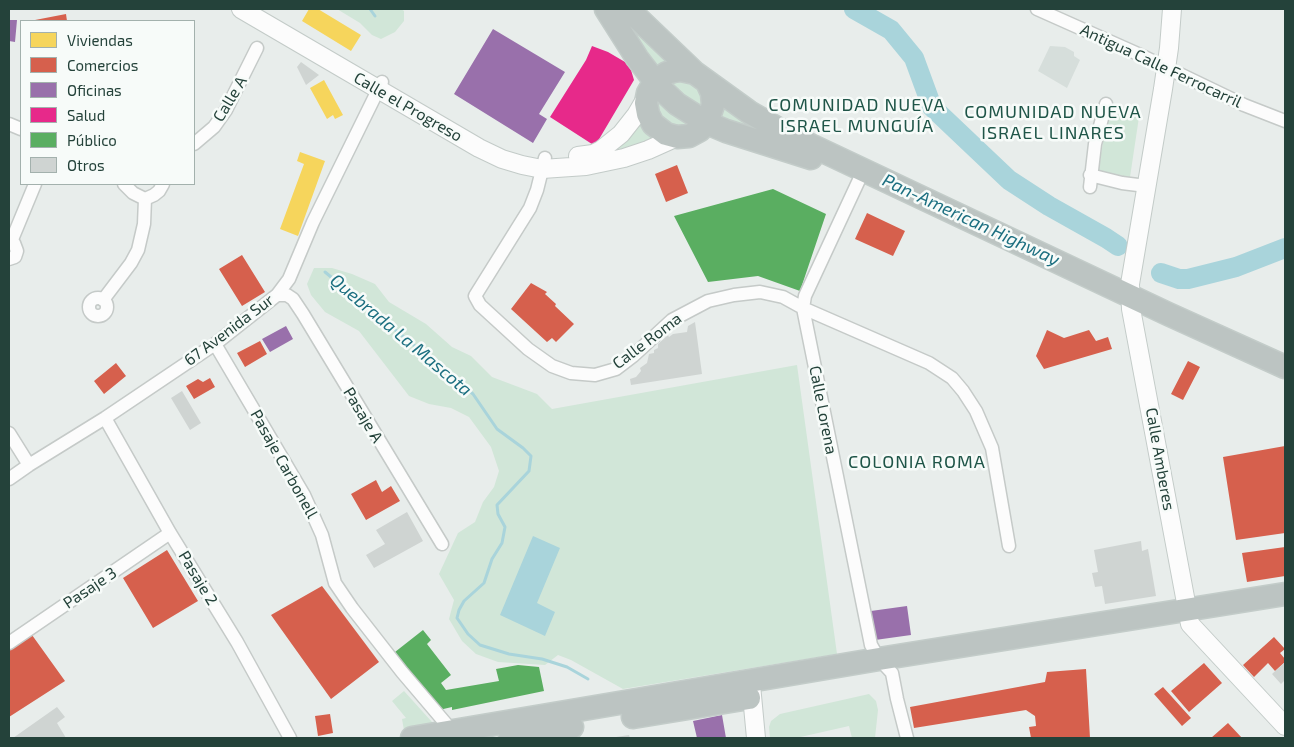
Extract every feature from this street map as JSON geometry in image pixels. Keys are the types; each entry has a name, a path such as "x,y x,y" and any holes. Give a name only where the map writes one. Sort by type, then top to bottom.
{"highway":[{"path":"606,9 638,58 651,89 648,114 653,124 666,134 677,137 695,134 707,123 712,111 713,99 701,77 688,71 674,71 667,73 651,89"},
{"path":"628,9 701,77 749,112 789,135 1285,378"},
{"path":"651,89 707,123 808,157 1131,302 1285,367"},
{"path":"1188,617 1285,594"},
{"path":"510,738 752,690 885,666 1188,617 1285,607"},
{"path":"412,738 752,690"}],"street":[{"name":"Calle el Progreso","path":"241,9 380,86 502,149 544,164 586,166 624,158 677,137"},
{"name":"Calle el Progreso","path":"254,9 380,86"},
{"name":"Antigua Calle Ferrocarril","path":"1037,9 1244,105 1285,121"},
{"name":"Calle Amberes","path":"1172,9 1166,68 1130,284 1131,302 1188,617"},
{"name":"Calle A","path":"195,143 214,127 226,110 258,48"},
{"name":"67 Avenida Sur","path":"9,479 105,418 215,344 277,295 289,279 313,222 380,86"},
{"name":"Calle el Progreso","path":"544,164 593,154 601,150 621,134 636,115 651,89"},
{"path":"1106,104 1095,144 1090,181 1146,186"},
{"name":"Calle Roma","path":"544,164 530,208 475,296 480,305 528,349 552,366 571,373 595,375 616,369 672,320 708,301 760,292 783,297 803,308 929,363 952,378 963,391 984,426 992,448 1009,546"},
{"name":"Calle Lorena","path":"859,180 805,296 803,308 871,645 885,666 907,738"},
{"path":"9,260 18,251 16,245 10,241 35,185"},
{"path":"125,185 133,193 145,199"},
{"path":"145,199 159,191 162,185"},
{"path":"103,300 131,263 138,250 144,224 145,199"},
{"name":"Pasaje A","path":"277,295 287,295 303,314 442,544"},
{"name":"Pasaje Carbonell","path":"215,344 304,495 322,535 335,583 396,665 452,732"},
{"name":"Pasaje 2","path":"105,418 170,533 237,642 290,738"},
{"path":"9,433 29,465"},
{"name":"Pasaje 3","path":"9,643 170,533"},
{"path":"1188,617 1285,726"},
{"path":"752,690 756,738"}],"shaded area":[{"path":"1050,46 1065,47 1074,52 1074,56 1080,60 1067,88 1038,71"}],"green space":[{"path":"337,9 401,9 404,11 404,21 395,32 381,39 372,35 360,23"},
{"path":"617,9 682,64 656,72"},
{"path":"670,76 701,83 703,111 664,80"},
{"path":"659,90 696,122 689,128 662,123 655,104"},
{"path":"716,95 800,147 716,118"},
{"path":"1108,112 1139,117 1130,177 1098,172"},
{"path":"645,113 663,137 606,155"},
{"path":"314,268 332,268 375,284 389,302 426,324 452,347 471,356 492,377 537,394 552,409 797,365 837,654 623,689 571,660 558,655 545,665 498,662 476,654 462,641 449,619 454,600 439,574 458,533 475,522 483,502 494,487 499,471 491,447 469,417 451,408 429,404 409,396 359,331 325,312 311,295 307,284"},
{"path":"404,691 432,722 431,729 405,736 402,719 406,718 392,701"},
{"path":"869,694 876,701 878,710 875,738 852,738 849,726 796,738 770,738 769,727 771,721 780,714"}],"water":[{"path":"533,536 560,548 537,603 555,612 545,636 500,615"}],"building: Viviendas":[{"path":"309,9 318,9 361,35 351,51 302,21"},
{"path":"324,80 343,115 335,119 333,115 327,119 310,88"},
{"path":"300,152 325,161 298,236 280,229 304,164 297,161"}],"building: Comercios":[{"path":"66,14 67,20 35,20"},
{"path":"677,165 688,193 666,202 655,174"},
{"path":"867,213 905,231 893,256 855,239"},
{"path":"242,255 265,292 242,306 219,269"},
{"path":"531,283 547,292 545,294 556,304 555,306 574,324 556,342 552,338 547,342 511,309"},
{"path":"1047,330 1064,338 1089,330 1096,341 1108,337 1112,349 1044,369 1036,356"},
{"path":"260,341 267,354 245,367 237,353"},
{"path":"1188,361 1200,367 1183,400 1171,394"},
{"path":"116,363 126,376 104,394 94,381"},
{"path":"210,378 215,387 194,399 186,386 198,379 203,382"},
{"path":"1285,446 1285,533 1236,540 1223,457"},
{"path":"376,480 382,492 391,486 400,501 366,520 351,494"},
{"path":"1285,547 1285,576 1247,582 1242,553"},
{"path":"167,550 198,601 153,628 123,578"},
{"path":"322,586 379,662 331,699 271,615"},
{"path":"32,635 65,681 9,717 9,651"},
{"path":"1274,637 1285,649 1280,653 1285,662 1275,671 1268,663 1254,677 1243,665"},
{"path":"1204,663 1222,683 1189,712 1171,691"},
{"path":"1086,669 1090,738 1031,738 1029,727 1036,726 1035,716 1026,710 914,728 910,707 1045,682 1047,672"},
{"path":"1163,687 1191,718 1182,726 1154,694"},
{"path":"330,714 333,733 318,736 315,716"},
{"path":"1228,723 1242,738 1211,738"}],"building: Oficinas":[{"path":"9,20 17,20 15,42 9,41"},
{"path":"493,29 565,72 539,114 547,119 533,143 454,94"},
{"path":"286,326 293,339 270,352 262,339"},
{"path":"907,606 911,635 875,640 871,611"},
{"path":"722,715 726,738 697,738 693,721"}],"building: Salud":[{"path":"592,46 608,52 625,62 631,70 634,80 595,146 550,117 586,60"}],"building: Público":[{"path":"773,189 826,214 800,291 758,276 708,282 674,216"},
{"path":"423,630 431,640 427,644 451,675 441,683 446,690 499,681 496,669 518,665 539,667 544,691 452,710 452,707 439,710 395,652"}],"building: Otros":[{"path":"301,62 319,75 306,85 297,67"},
{"path":"695,322 702,374 631,385 630,379 636,377 641,371 640,368 647,363 649,354 654,353 654,350 658,348 658,344 668,335 669,337 673,334 687,332 688,326"},
{"path":"182,391 201,423 190,430 171,398"},
{"path":"407,512 423,541 374,568 366,555 385,544 376,530"},
{"path":"1141,541 1142,551 1148,549 1156,596 1105,604 1102,586 1095,587 1092,573 1098,572 1094,550"},
{"path":"1285,662 1285,680 1281,684 1272,674"},
{"path":"57,707 65,717 57,723 66,738 13,738"},
{"path":"629,735 630,738 616,738 616,737"}],"waterway":[{"name":"Quebrada La Mascota","path":"370,9 375,16"},
{"path":"854,9 891,30 914,58 932,107 1009,180 1049,206 1118,246"},
{"path":"1161,273 1179,279 1188,279 1236,267 1285,248"},
{"name":"Quebrada La Mascota","path":"325,272 473,394 497,429 531,456 529,471 497,505 498,514 505,527 502,543 492,559 484,583 464,601 457,618 468,634 480,645 509,654 542,659 567,667 588,679"}],"district":[{"name":"COMUNIDAD NUEVA ISRAEL MUNGUÍA","path":"857,115"},
{"name":"COMUNIDAD NUEVA ISRAEL LINARES","path":"1053,122"},
{"name":"COLONIA ROMA","path":"917,462"}],"water label":[{"name":"Pan-American Highway","path":"971,220"}]}
